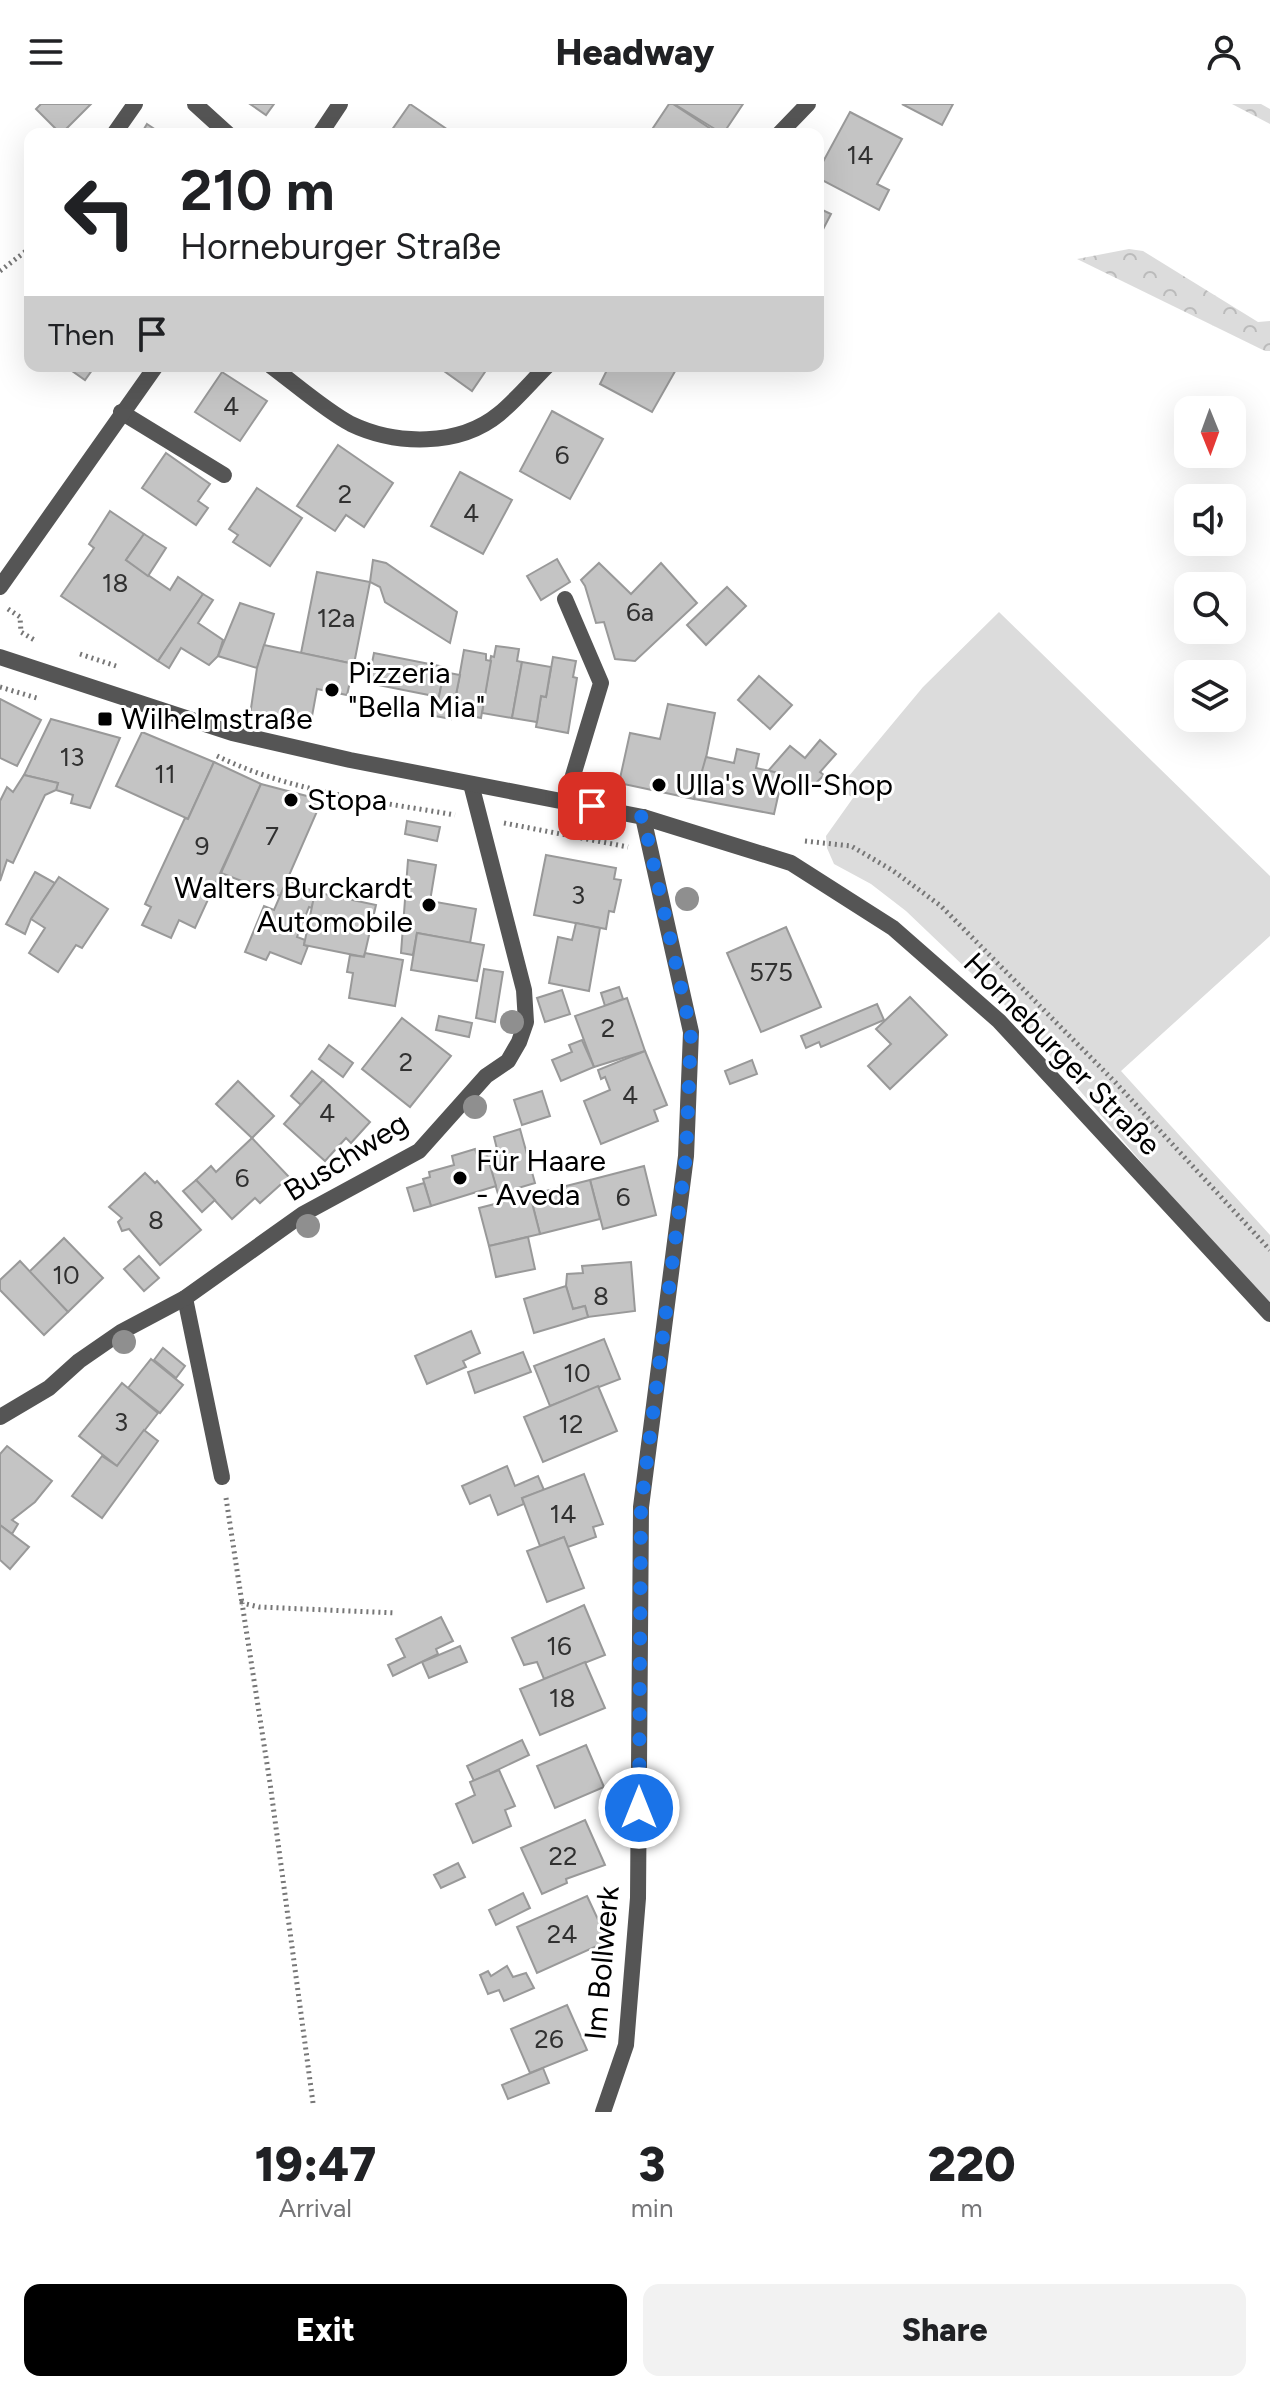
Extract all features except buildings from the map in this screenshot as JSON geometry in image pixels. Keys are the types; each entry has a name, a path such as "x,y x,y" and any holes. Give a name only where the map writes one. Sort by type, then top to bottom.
{"street":[{"path":"118,128 135,104"},
{"path":"195,104 221,128"},
{"path":"324,128 340,104"},
{"path":"785,128 808,104"},
{"path":"0,587 151,372"},
{"path":"279,372 350,423 391,438 434,439 469,431 497,416 541,372"},
{"path":"121,412 224,475"},
{"path":"565,599 601,683 565,802"},
{"name":"Horneburger Straße","path":"0,657 232,733 350,760 643,817 791,863 893,928 999,1021 1270,1314"},
{"name":"Buschweg","path":"0,1417 49,1388 79,1361 121,1332 185,1298 303,1214 419,1151 486,1076 508,1061 526,1022 524,990 471,784"},
{"name":"Im Bollwerk","path":"603,2112 626,2045 638,1898 641,1507 686,1156 691,1032 643,817"},
{"path":"185,1298 222,1477"}],"path":[{"path":"0,271 24,253"},
{"path":"0,604 20,617 21,632 38,642"},
{"path":"0,687 52,702"},
{"path":"210,753 247,771 320,791 533,827 651,852"},
{"path":"810,842 851,846 892,870 941,906 1115,1082 1270,1250"},
{"path":"222,1477 272,1798 313,2103"},
{"path":"242,1603 259,1607 396,1613"}],"green space":[{"path":"1232,104 1261,104 1270,109 1270,124"},
{"path":"1129,249 1143,251 1258,322 1270,321 1270,351 1077,259"},
{"path":"999,612 1270,876 1270,936 1121,1071 1270,1235 1270,1312 1015,1015 906,911 871,884 834,864 827,848 826,836 853,798 839,788 923,687"}],"place":[{"name":"Pizzeria \"Bella Mia\"","path":"332,690"},
{"name":"Wilhelmstraße","path":"105,719"},
{"name":"Ulla's Woll-Shop","path":"659,785"},
{"name":"Stopa","path":"291,800"},
{"name":"Walters Burckardt Automobile","path":"429,905"},
{"name":"Für Haare - Aveda","path":"460,1178"}],"route":[{"path":"592,806 643,817 691,1032 686,1156 641,1507 639,1808"}]}
